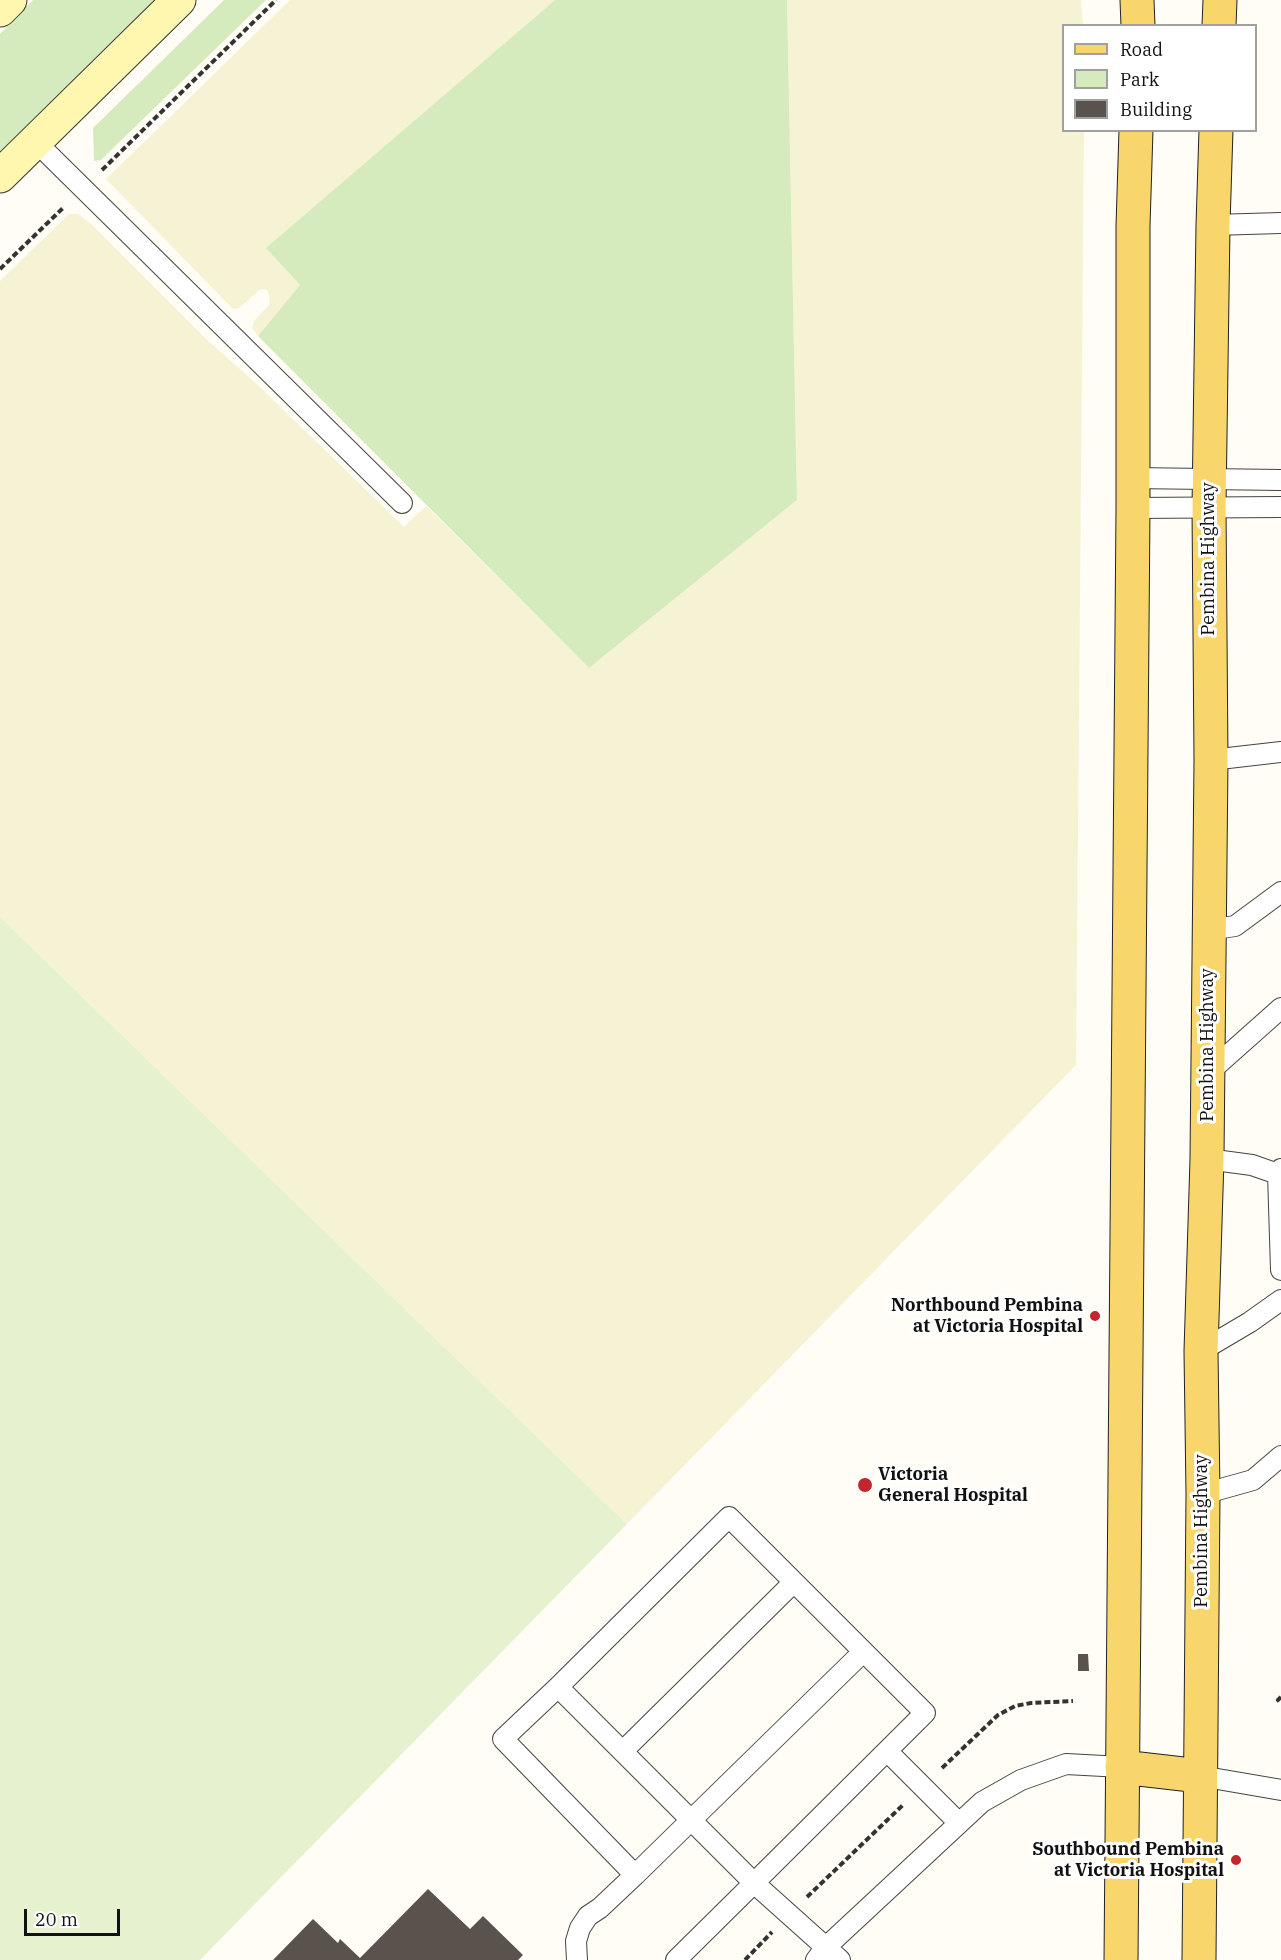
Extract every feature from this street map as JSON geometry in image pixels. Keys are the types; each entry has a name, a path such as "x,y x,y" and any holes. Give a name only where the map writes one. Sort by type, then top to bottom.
{"main road":[{"path":"0,10 10,0"},
{"path":"0,176 179,0"},
{"path":"1137,0 1138,24"},
{"path":"1219,24 1220,0"},
{"path":"1121,1960 1133,493 1133,226 1136,132"},
{"name":"Pembina Highway","path":"1199,1960 1203,1494 1201,1351 1207,1160 1211,760 1209,493 1216,132"},
{"path":"1122,1767 1200,1776"}],"lane":[{"path":"36,142 402,503"},
{"path":"1213,225 1281,223"},
{"path":"1133,493 1209,493 1281,480"},
{"path":"1133,493 1209,493 1281,507"},
{"path":"1211,760 1281,752"},
{"path":"1209,930 1235,926 1281,892"},
{"path":"1208,1073 1281,1008"},
{"path":"1207,1160 1252,1165 1279,1172 1281,1270"},
{"path":"1201,1351 1250,1322 1281,1300"},
{"path":"1203,1494 1253,1480 1281,1456"},
{"path":"635,1875 503,1739 729,1517 925,1713 676,1960"},
{"path":"623,1751 794,1582"},
{"path":"577,1960 576,1941 580,1928 588,1916 600,1908 635,1875 863,1652"},
{"path":"558,1687 754,1883 789,1915 827,1956 982,1802 1021,1780 1066,1764 1122,1767"},
{"path":"887,1751 959,1824"},
{"path":"1200,1776 1281,1790"}],"path":[{"path":"0,269 276,0"},
{"path":"1281,1697 1278,1700 1281,1703"},
{"path":"746,1960 789,1915 998,1715 1015,1706 1031,1703 1073,1701"}],"shaded area":[{"path":"290,0 555,0 267,248 300,285 258,336 252,328 254,321 269,305 270,298 267,290 261,289 239,308 233,309 106,179"},
{"path":"787,0 1081,0 1083,24 1062,24 1062,132 1084,132 1076,1065 627,1524 0,917 0,281 69,214 78,214 90,223 206,339 257,384 404,527 426,506 589,668 797,500"}],"green space":[{"path":"33,0 158,0 0,153 0,34"},
{"path":"224,0 266,0 101,160 94,161 93,128"},
{"path":"555,0 787,0 797,500 589,668 258,336 300,285 266,248"},
{"path":"0,917 627,1524 200,1960 0,1960"}],"building":[{"path":"1078,1654 1088,1654 1089,1671 1078,1671"},
{"path":"428,1889 470,1929 483,1916 523,1955 518,1960 273,1960 313,1919 338,1943 340,1939 360,1958"}],"place":[{"name":"Northbound Pembina at Victoria Hospital","path":"1095,1316"},
{"name":"Victoria General Hospital","path":"865,1485"},
{"name":"Southbound Pembina at Victoria Hospital","path":"1236,1860"}]}
